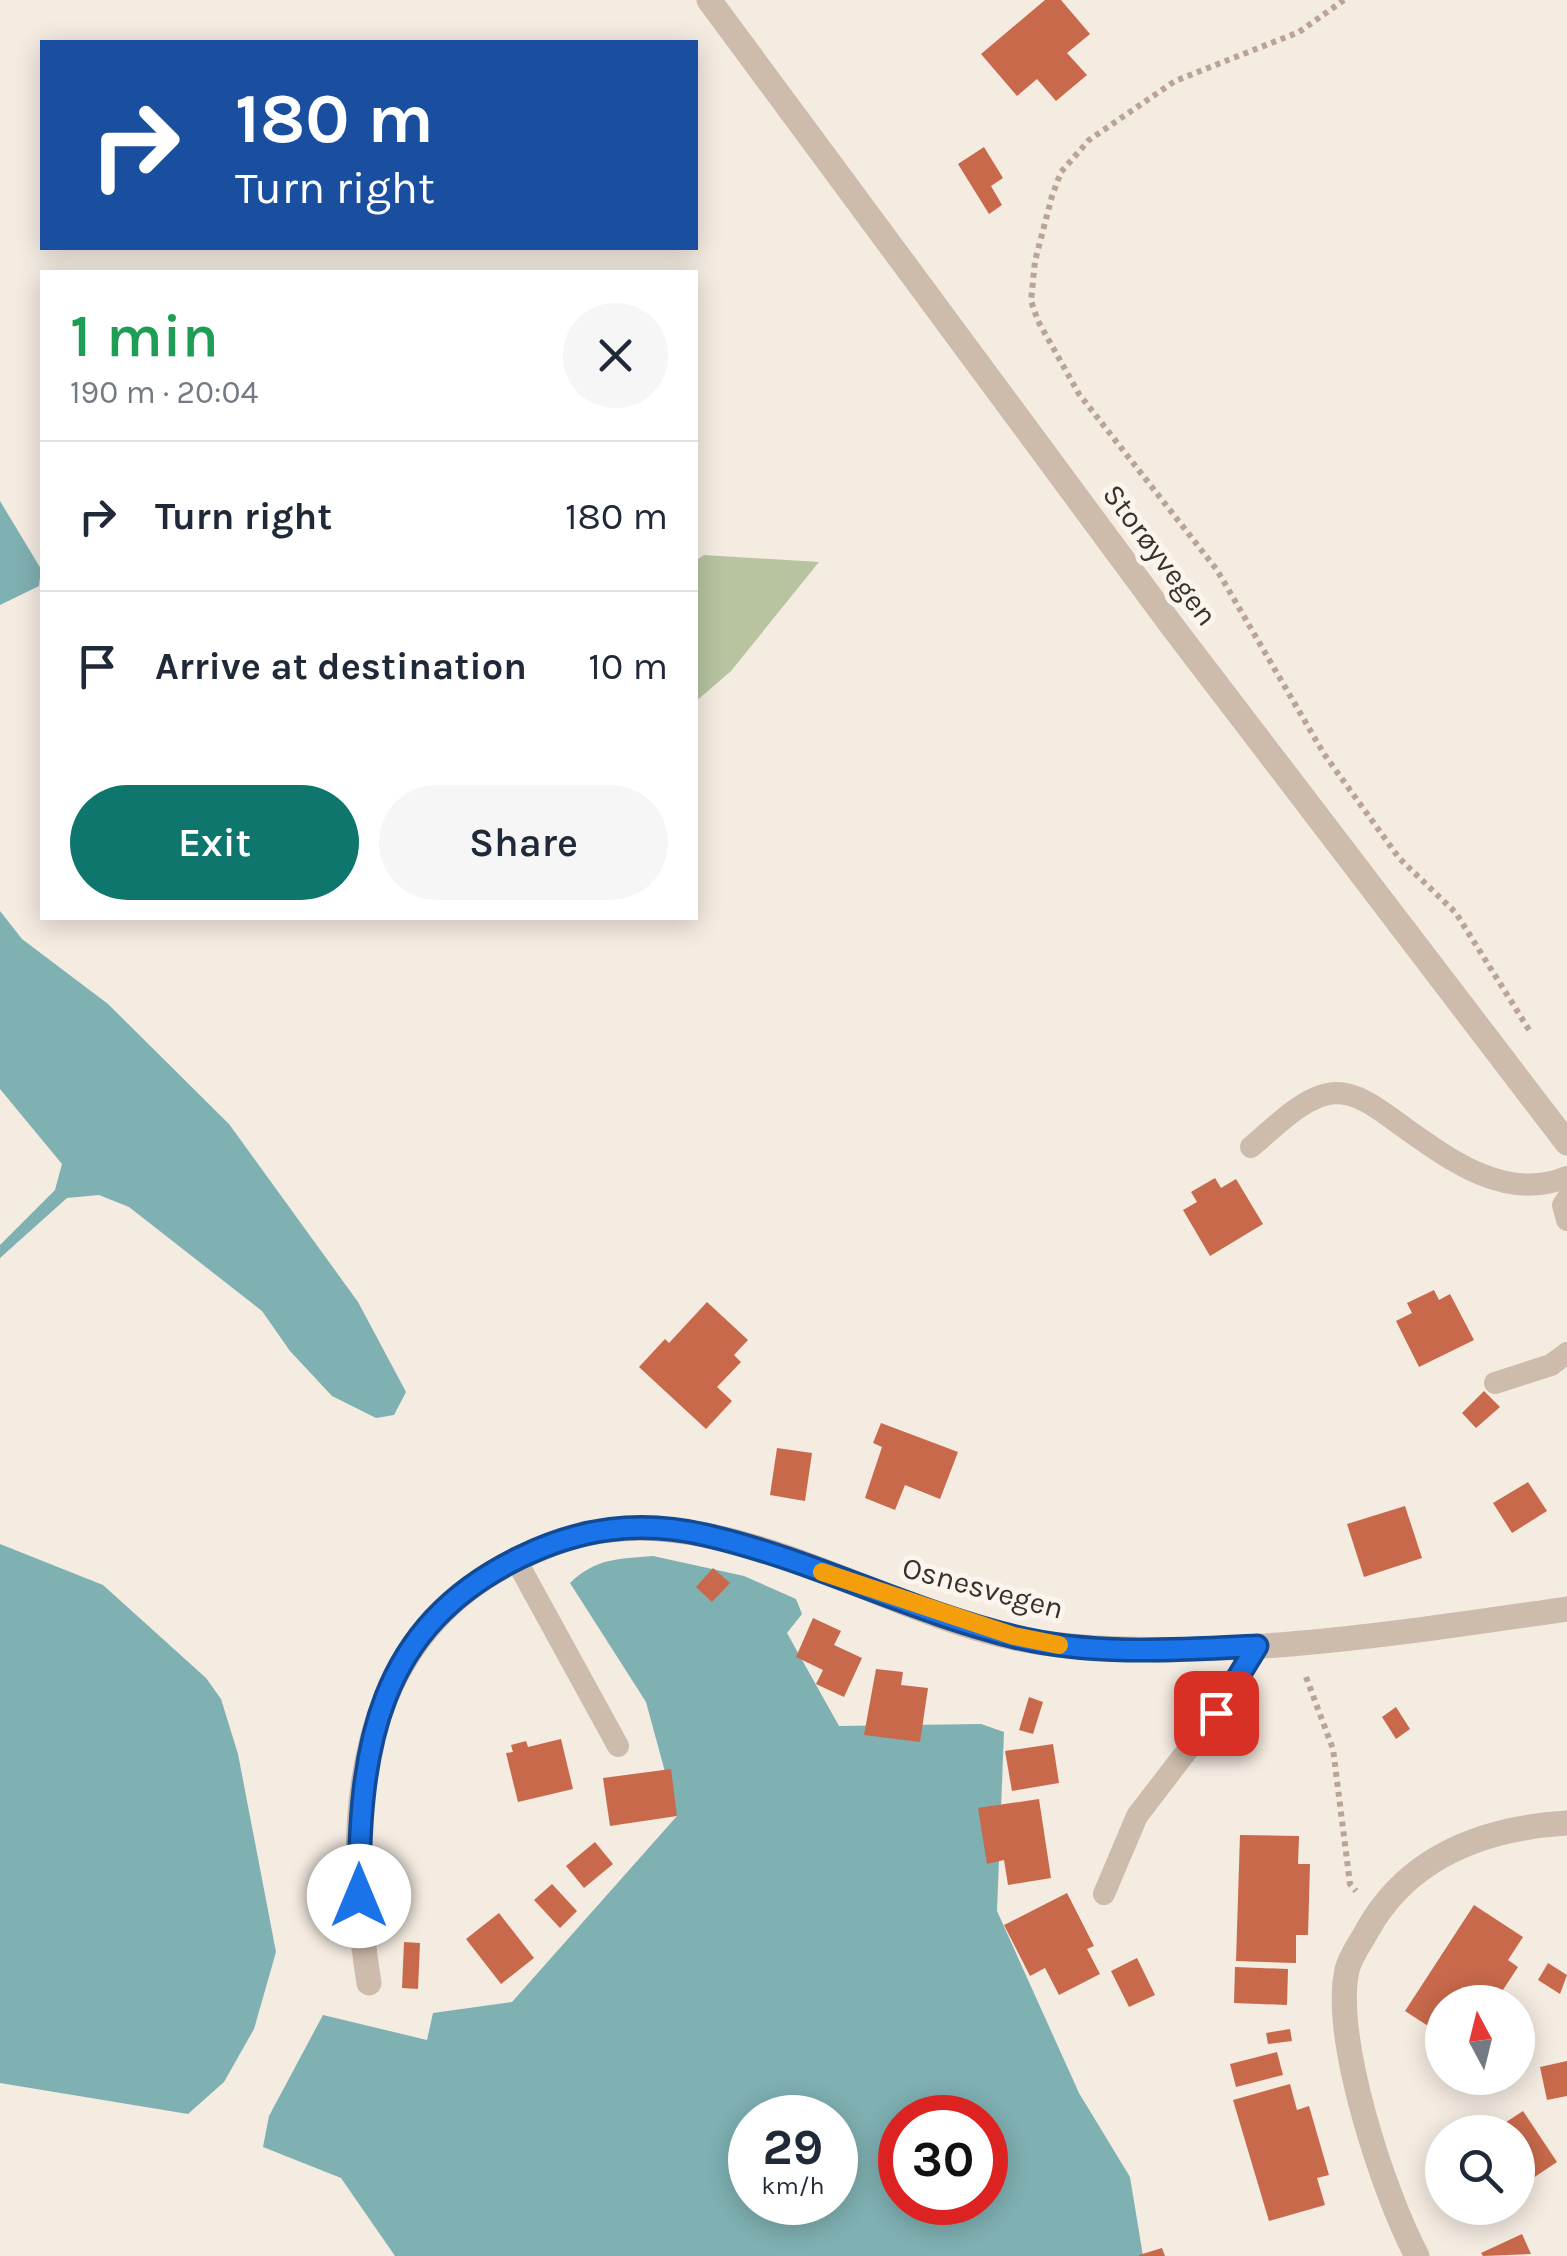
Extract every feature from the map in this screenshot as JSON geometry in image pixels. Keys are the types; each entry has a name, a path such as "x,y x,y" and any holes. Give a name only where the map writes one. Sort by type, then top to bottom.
{"street":[{"name":"Storøyvegen","path":"709,0 1172,626 1567,1142"},
{"name":"Osnesvegen","path":"369,1984 359,1896 359,1841 372,1734 388,1685 430,1621 455,1598 516,1560 566,1536 604,1528 684,1532 753,1548 1014,1636 1056,1645 1140,1650 1340,1642 1567,1609"},
{"path":"1415,2255 1402,2228 1364,2110 1345,2024 1347,1968 1377,1914 1416,1870 1471,1838 1567,1823"}],"lane":[{"path":"1251,1147 1304,1105 1335,1093 1371,1103 1485,1179 1526,1186 1567,1177"},
{"path":"1567,1199 1563,1205 1567,1220"},
{"path":"1495,1383 1551,1365 1567,1353"},
{"path":"516,1560 618,1746"},
{"path":"1104,1894 1137,1816 1216,1713 1257,1646"}],"path":[{"path":"1344,0 1299,32 1176,81 1090,140 1061,172 1035,261 1031,300 1038,321 1079,394 1217,570 1324,754 1399,858 1456,913 1541,1049"},
{"path":"1293,1644 1333,1749 1350,1884 1377,1914"}],"green space":[{"path":"704,555 819,562 731,671 698,699 698,559"}],"water":[{"path":"0,501 40,567 40,578 39,586 0,605"},
{"path":"0,911 22,939 108,1004 229,1124 358,1302 406,1392 394,1415 376,1418 332,1396 290,1351 262,1311 129,1207 99,1195 67,1198 0,1258 0,1245 55,1190 62,1164 0,1089"},
{"path":"0,1544 103,1585 206,1678 221,1699 238,1754 276,1952 254,2029 224,2082 188,2114 0,2083"},
{"path":"653,1556 744,1576 796,1599 802,1614 787,1633 839,1726 981,1724 1004,1732 997,1911 1079,2093 1130,2177 1143,2256 395,2256 341,2178 263,2147 269,2116 323,2015 427,2040 433,2013 512,2002 677,1816 646,1702 570,1583 598,1564"}],"building":[{"path":"1045,0 1061,0 1090,34 1067,53 1087,75 1056,101 1037,79 1017,96 981,54"},
{"path":"984,147 1003,178 991,186 1002,205 989,214 958,164"},
{"path":"1215,1178 1221,1188 1236,1179 1263,1224 1210,1256 1183,1210 1197,1202 1191,1192"},
{"path":"1434,1290 1439,1300 1450,1294 1474,1340 1419,1367 1396,1321 1412,1313 1407,1303"},
{"path":"707,1302 748,1340 734,1355 741,1362 717,1387 732,1401 706,1429 639,1367 665,1339 669,1343"},
{"path":"1484,1391 1500,1407 1476,1428 1462,1413"},
{"path":"881,1423 958,1452 940,1499 905,1485 895,1510 865,1498 882,1447 873,1443"},
{"path":"777,1448 812,1453 805,1501 770,1495"},
{"path":"1528,1482 1547,1511 1512,1533 1493,1503"},
{"path":"1405,1506 1422,1558 1364,1577 1347,1524"},
{"path":"713,1568 730,1583 712,1602 696,1587"},
{"path":"813,1618 841,1631 834,1645 862,1658 844,1697 816,1684 823,1670 796,1657"},
{"path":"876,1669 903,1672 901,1685 928,1688 920,1742 864,1735"},
{"path":"1029,1697 1043,1702 1033,1734 1019,1730"},
{"path":"1396,1707 1410,1729 1396,1739 1382,1717"},
{"path":"561,1739 573,1789 518,1802 506,1753 513,1752 511,1745 526,1741 528,1747"},
{"path":"1053,1744 1059,1783 1012,1791 1005,1751"},
{"path":"671,1769 677,1816 610,1826 603,1778"},
{"path":"1039,1799 1051,1878 1008,1885 1004,1860 987,1864 978,1808"},
{"path":"1240,1835 1299,1836 1298,1864 1310,1864 1308,1935 1296,1935 1296,1963 1236,1961"},
{"path":"595,1842 613,1864 584,1888 566,1866"},
{"path":"552,1884 577,1911 560,1928 534,1900"},
{"path":"1067,1893 1094,1946 1087,1949 1100,1974 1059,1995 1045,1968 1030,1976 1004,1925"},
{"path":"1474,1905 1523,1937 1508,1960 1518,1967 1506,1985 1425,1985 1425,2024 1405,2011"},
{"path":"499,1913 534,1958 501,1984 466,1939"},
{"path":"404,1942 420,1943 418,1989 402,1988"},
{"path":"1137,1958 1155,1995 1129,2007 1111,1971"},
{"path":"1548,1963 1567,1975 1560,1994 1538,1980"},
{"path":"1235,1967 1288,1969 1287,2005 1234,2003"},
{"path":"1290,2029 1292,2041 1268,2044 1266,2033"},
{"path":"1277,2052 1283,2075 1236,2087 1230,2064"},
{"path":"1567,2061 1567,2096 1547,2100 1540,2067"},
{"path":"1290,2084 1297,2110 1309,2106 1329,2175 1317,2178 1325,2205 1269,2221 1233,2100"},
{"path":"1535,2129 1557,2162 1535,2177"},
{"path":"1522,2234 1531,2254 1481,2253"},
{"path":"1162,2248 1165,2256 1139,2256 1139,2255"}],"slow traffic":[{"path":"822,1572 1014,1636 1059,1645"}],"route":[{"path":"359,1896 363,1784 372,1734 388,1685 407,1651 430,1621 486,1575 566,1536 604,1528 701,1534 753,1548 917,1606 1056,1645 1140,1650 1257,1646 1216,1713"}]}
